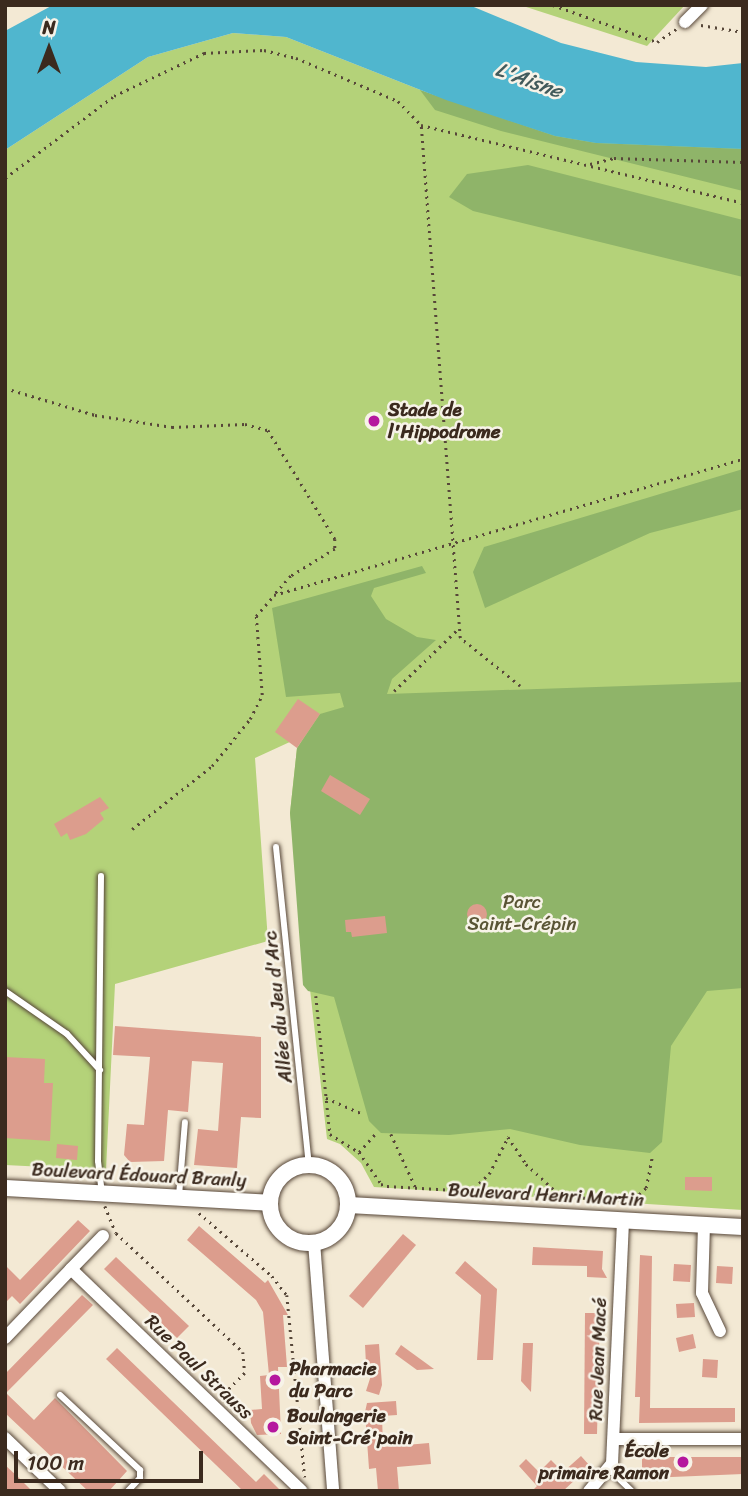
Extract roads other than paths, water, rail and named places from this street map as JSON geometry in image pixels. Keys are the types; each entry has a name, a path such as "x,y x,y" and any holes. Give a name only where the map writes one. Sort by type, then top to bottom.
{"street":[{"path":"685,22 702,5"},
{"path":"309,1164 334,1173 342,1184 348,1205 336,1232 314,1242 287,1237 272,1217 270,1203 277,1181 286,1172 309,1164"},
{"name":"Boulevard Édouard Branly","path":"5,1188 270,1203"},
{"name":"Boulevard Henri Martin","path":"348,1205 743,1227"},
{"name":"Rue Jean Macé","path":"610,1470 614,1439 622,1220"},
{"path":"704,1225 702,1293 720,1331"},
{"path":"6,1336 103,1237"},
{"path":"314,1242 333,1491"},
{"name":"Rue Paul Strauss","path":"71,1269 212,1408 304,1491"},
{"path":"5,1438 60,1491"},
{"path":"614,1439 743,1438"},
{"path":"589,1491 610,1470"}],"lane":[{"name":"Allée du Jeu d'Arc","path":"276,847 309,1164"},
{"path":"101,876 98,1161 102,1194"},
{"path":"5,992 68,1034 100,1070"},
{"path":"179,1198 185,1122"},
{"path":"61,1395 140,1470 140,1478 128,1491"},
{"path":"610,1470 632,1491"}],"water":[{"name":"L'Aisne","path":"53,5 469,5 561,43 636,62 706,67 743,63 743,149 596,143 555,136 446,100 286,37 233,33 148,57 5,150 5,31"}],"place":[{"name":"Stade de l'Hippodrome","path":"374,421"},
{"name":"Pharmacie du Parc","path":"275,1380"},
{"name":"Boulangerie Saint-Cré'pain","path":"273,1427"},
{"name":"École primaire Ramon","path":"683,1462"}],"park label":[{"name":"Parc Saint-Crépin","path":"522,913"}]}
